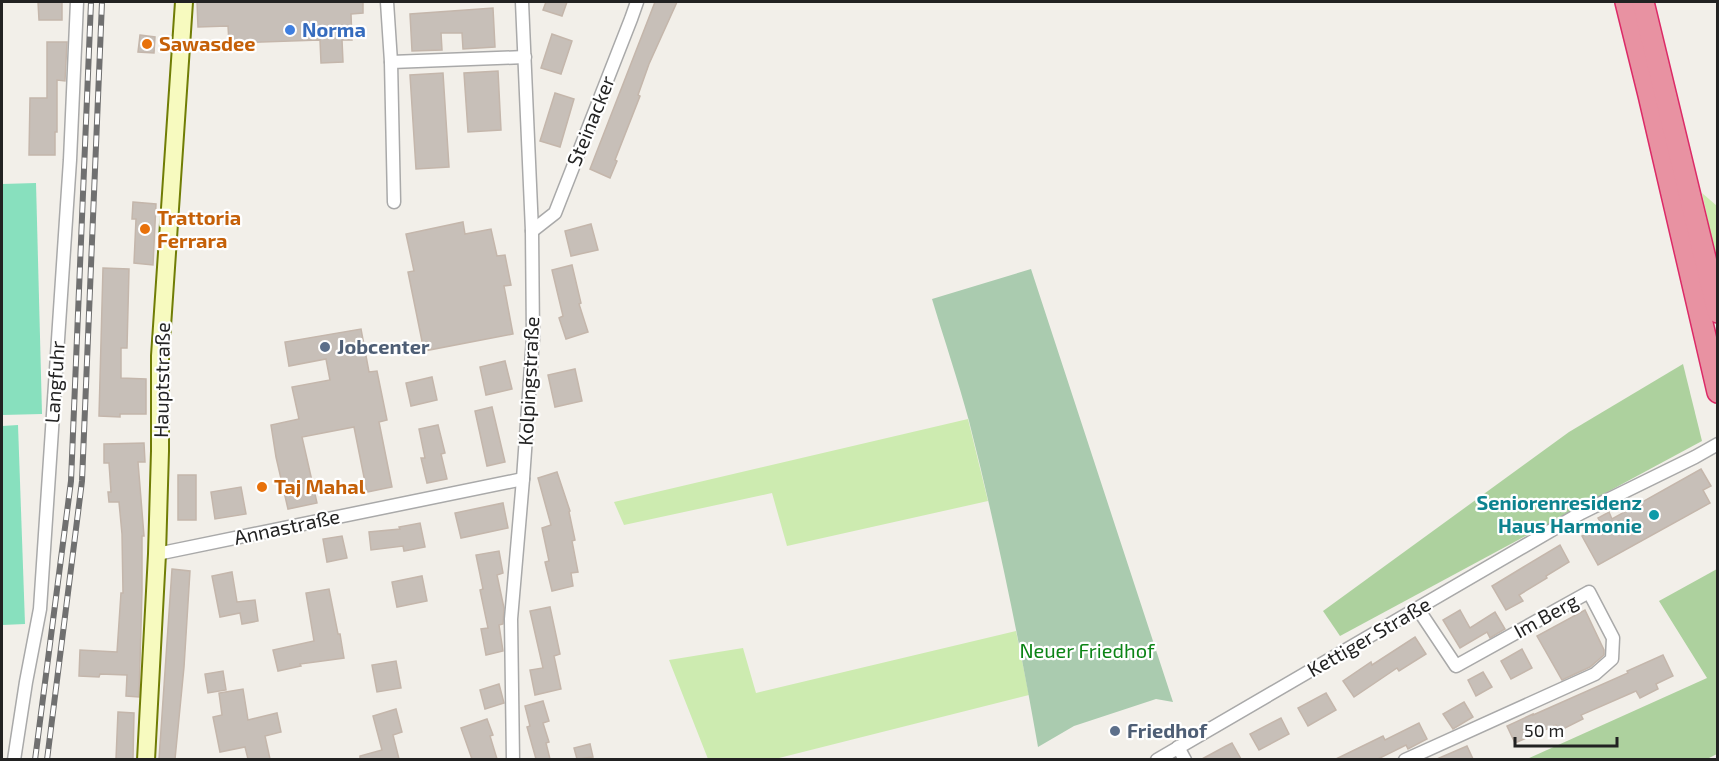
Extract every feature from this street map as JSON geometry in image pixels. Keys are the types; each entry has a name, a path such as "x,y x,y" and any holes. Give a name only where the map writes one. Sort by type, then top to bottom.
{"highway":[{"path":"1626,2 1718,392"},
{"path":"1643,2 1718,312"}],"main road":[{"name":"Hauptstraße","path":"146,759 158,554 160,356 184,2"}],"street":[{"name":"Langfuhr","path":"14,759 40,609 70,160 77,2"},
{"path":"387,2 391,62 394,202"},
{"name":"Kolpingstraße","path":"513,759 511,620 533,338 532,231 522,2"},
{"name":"Steinacker","path":"532,231 555,213 637,2"},
{"path":"391,62 525,57"},
{"name":"Kettiger Straße","path":"1157,759 1581,513 1718,444"},
{"name":"Annastraße","path":"158,554 523,479"},
{"name":"Im Berg","path":"1405,759 1595,674 1612,658 1613,638 1589,592 1456,666 1418,609"},
{"path":"1178,747 1185,759"}],"green space":[{"path":"36,183 42,414 2,415 2,184"},
{"path":"1702,193 1717,206 1717,262"},
{"name":"Neuer Friedhof","path":"1031,269 1173,702 1156,699 1074,726 1038,747 1023,665 979,461 965,406 932,299"},
{"path":"1683,364 1702,441 1340,636 1323,611 1569,432"},
{"path":"968,419 988,501 787,546 772,493 624,525 614,502"},
{"path":"18,425 25,624 2,625 2,426"},
{"path":"1717,569 1717,754 1705,760 1527,759 1707,678 1659,601"},
{"path":"1016,631 1029,695 775,759 708,759 669,660 743,648 756,693"}],"building":[{"path":"38,2 62,2 62,20 39,20"},
{"name":"Norma","path":"197,2 363,2 363,13 351,14 352,40 342,40 343,62 321,63 320,40 229,43 228,26 198,27"},
{"path":"546,2 567,2 562,16 543,10"},
{"path":"655,2 677,2 649,64 638,95 640,96 610,178 590,169"},
{"path":"493,8 495,47 463,49 462,33 441,33 442,50 412,51 410,14"},
{"path":"552,34 572,41 561,74 541,68"},
{"name":"Sawasdee","path":"140,35 155,37 154,53 138,52"},
{"path":"47,42 67,42 65,81 57,80 55,155 29,155 30,98 47,98"},
{"path":"498,71 501,130 468,132 464,73"},
{"path":"443,73 449,167 416,169 410,75"},
{"path":"555,93 574,99 560,147 540,141"},
{"name":"Trattoria Ferrara","path":"133,202 156,204 153,265 134,263 136,219 132,219"},
{"path":"463,222 465,234 491,229 497,256 505,255 511,285 504,286 513,334 424,351 408,272 414,271 406,234"},
{"path":"591,224 598,250 571,256 565,231"},
{"path":"572,265 581,303 579,304 588,332 566,339 559,318 563,316 552,270"},
{"path":"103,268 129,269 127,348 121,348 121,378 146,379 146,414 120,414 120,417 99,416"},
{"path":"361,329 369,372 377,371 387,420 379,422 392,487 367,492 354,427 302,437 317,503 288,509 271,425 299,419 292,387 330,380 326,359 289,366 285,342"},
{"path":"505,361 512,389 486,395 480,367"},
{"path":"575,369 582,401 555,407 548,375"},
{"path":"432,377 437,400 411,406 406,383"},
{"path":"492,407 505,462 487,466 475,411"},
{"path":"438,425 445,453 441,454 447,479 427,483 421,458 425,458 419,429"},
{"path":"144,443 145,462 138,462 144,536 142,536 139,697 126,696 127,675 79,676 80,650 117,652 121,593 123,593 122,534 119,502 109,502 108,492 111,492 109,463 104,463 104,444"},
{"name":"Seniorenresidenz Haus Harmonie","path":"1701,469 1711,486 1703,490 1710,503 1598,565 1582,536 1602,525 1598,518 1609,512 1612,519"},
{"path":"557,472 570,511 575,540 572,541 578,572 571,573 573,586 552,591 545,562 549,561 542,528 551,525 538,478"},
{"path":"178,475 196,475 196,520 178,520"},
{"path":"241,487 246,514 215,519 211,492"},
{"path":"503,503 508,528 461,538 455,513"},
{"path":"420,523 425,547 404,551 403,546 371,550 369,532 400,529 399,527"},
{"path":"342,536 347,558 327,562 323,539"},
{"path":"1560,545 1569,562 1519,595 1523,601 1506,610 1492,586"},
{"path":"499,551 503,573 497,575 504,608 503,624 499,625 503,651 486,655 481,629 488,628 476,555"},
{"path":"172,569 190,571 184,667 175,759 159,759"},
{"path":"232,572 237,602 255,600 258,621 242,624 240,613 220,617 212,576"},
{"path":"422,576 427,601 397,607 392,582"},
{"path":"329,589 344,658 300,664 301,666 278,671 273,650 314,641 306,593"},
{"path":"550,607 560,654 554,656 561,689 535,695 530,670 543,668 530,611"},
{"path":"1460,610 1470,628 1495,612 1505,629 1490,638 1487,632 1460,648 1443,620"},
{"path":"1585,610 1604,650 1604,655 1590,667 1562,680 1537,636"},
{"path":"1415,637 1426,654 1399,671 1397,668 1354,697 1343,681"},
{"path":"1522,649 1532,668 1511,679 1501,661"},
{"path":"1663,655 1673,676 1656,684 1658,689 1640,698 1636,691 1581,715 1583,719 1559,731 1556,725 1515,743 1507,726 1628,673 1627,671"},
{"path":"396,661 401,688 377,692 372,665"},
{"path":"223,671 226,690 208,693 205,674"},
{"path":"1483,672 1492,687 1476,696 1468,680"},
{"path":"499,684 504,703 485,709 480,690"},
{"path":"243,689 248,720 277,713 281,732 265,736 270,759 248,759 245,747 220,752 213,717 222,715 219,693"},
{"path":"1326,693 1336,710 1308,726 1298,708"},
{"path":"543,701 549,721 543,723 549,742 546,743 550,759 536,759 527,727 530,726 525,706"},
{"path":"1464,702 1473,717 1453,729 1443,714"},
{"path":"396,709 402,732 393,735 399,759 360,759 360,756 382,750 373,716"},
{"path":"118,712 134,713 133,759 116,759"},
{"path":"1281,718 1289,734 1259,750 1250,734"},
{"path":"487,719 493,735 490,736 497,759 472,759 461,728"},
{"path":"1419,723 1427,739 1408,749 1406,745 1378,759 1336,759 1383,736 1385,740"},
{"path":"1232,743 1241,759 1202,759 1226,746"},
{"path":"590,744 593,757 577,759 574,748"},
{"path":"1467,746 1473,759 1437,759"}],"railway":[{"path":"35,760 71,481 91,2"},
{"path":"47,760 82,481 102,2"}],"place":[{"name":"Norma","path":"290,30"},
{"name":"Sawasdee","path":"147,44"},
{"name":"Trattoria Ferrara","path":"145,229"},
{"name":"Jobcenter","path":"325,347"},
{"name":"Taj Mahal","path":"262,487"},
{"name":"Seniorenresidenz Haus Harmonie","path":"1654,515"},
{"name":"Friedhof","path":"1115,731"}]}
